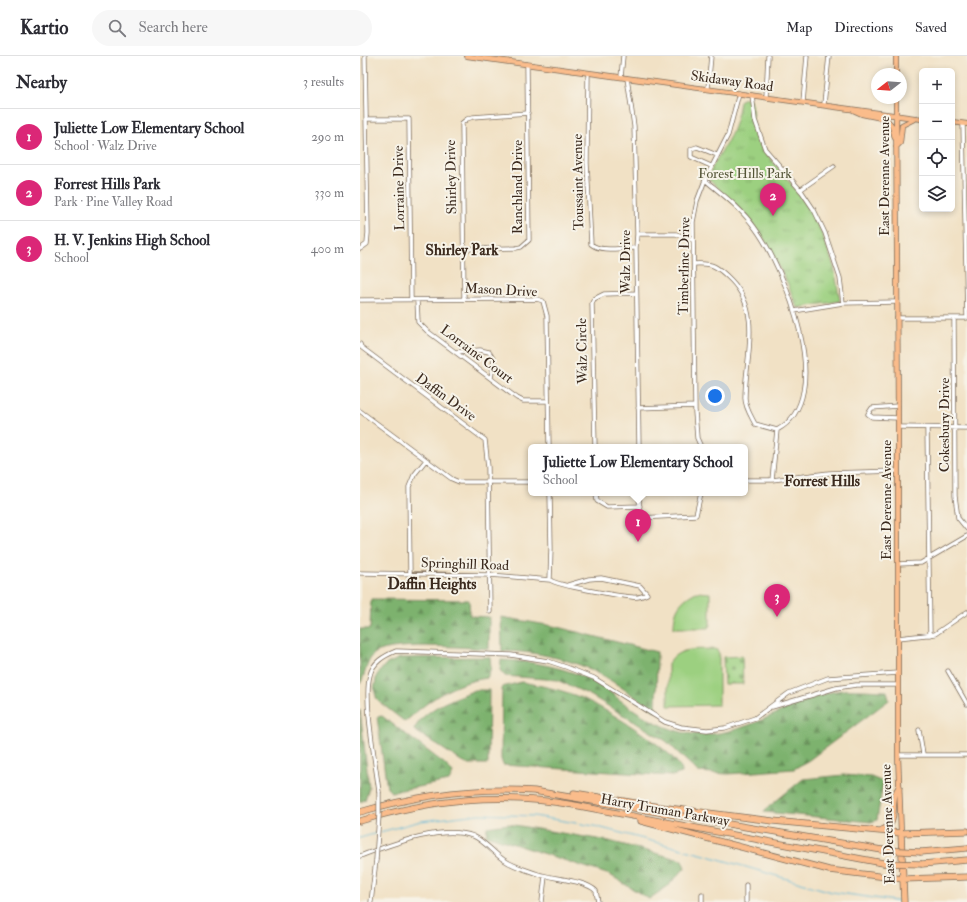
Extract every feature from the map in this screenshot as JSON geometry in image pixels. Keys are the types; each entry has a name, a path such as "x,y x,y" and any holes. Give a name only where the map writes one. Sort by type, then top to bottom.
{"highway":[{"path":"879,831 886,829 891,824 894,797 899,788"},
{"name":"Harry Truman Parkway","path":"360,812 402,800 445,793 480,790 514,790 555,794 882,850 921,852 967,848"},
{"path":"514,790 583,794 715,815 901,834 967,831"},
{"name":"Harry Truman Parkway","path":"360,821 418,805 487,798 534,799 883,863 922,864 967,860"},
{"path":"604,811 828,870 902,879 967,877"},
{"name":"East Derenne Avenue","path":"901,834 904,902"}],"main road":[{"name":"Skidaway Road","path":"467,56 824,104 916,118"},
{"path":"896,56 896,68"},
{"name":"East Derenne Avenue","path":"896,104 898,755 901,834"},
{"path":"851,109 857,113 886,119 892,126 896,145 900,143 902,125 916,118"},
{"path":"955,122 965,124"}],"street":[{"path":"360,249 366,244 368,233 365,56"},
{"path":"621,77 623,56"},
{"path":"708,88 711,56"},
{"path":"766,97 768,56"},
{"path":"803,102 807,56"},
{"path":"824,104 829,56"},
{"name":"Ranchland Drive","path":"463,249 516,248 521,247 529,240 527,65"},
{"name":"Toussaint Avenue","path":"588,73 587,163 591,244 596,248 606,249 636,248"},
{"name":"Walz Drive","path":"627,78 634,126 637,234 636,293 639,444"},
{"name":"Timberline Drive","path":"700,444 697,438 695,406 695,215 705,180 728,135 739,93"},
{"path":"752,95 755,120 765,149 800,190 814,210 825,233 840,278 843,303"},
{"name":"Shirley Drive","path":"464,298 462,123 473,117 528,113"},
{"name":"Lorraine Drive","path":"366,119 409,119 411,300"},
{"path":"897,318 967,318 965,124"},
{"path":"711,166 692,157 691,149 697,147 717,155"},
{"path":"800,190 834,166"},
{"path":"694,264 711,263 734,282 743,299 750,326 750,352 745,399 750,416 755,424 777,430 788,423 794,415 799,407 803,391 805,354 794,311 780,271 755,227 728,198 705,180"},
{"path":"637,234 676,234 694,240"},
{"name":"Walz Circle","path":"595,444 592,303 594,299 604,294 636,293"},
{"name":"Mason Drive","path":"360,300 464,298 537,299 543,301 547,316 547,401 549,444"},
{"name":"Lorraine Court","path":"417,300 418,322 455,352 523,401 547,401"},
{"path":"794,311 843,303 897,302"},
{"name":"Cokesbury Drive","path":"954,318 955,496 958,518 967,529"},
{"name":"Daffin Drive","path":"360,344 361,347 485,440 487,444 489,483 490,612"},
{"path":"455,352 480,350 489,352 494,360 491,378"},
{"path":"638,408 695,406"},
{"path":"898,406 872,408 868,414 872,417 898,418"},
{"path":"360,411 426,460 459,482 528,482"},
{"path":"898,427 967,428"},
{"path":"927,428 930,635"},
{"path":"772,480 777,430"},
{"path":"410,573 409,487 414,475 426,460"},
{"path":"748,480 772,480 829,473 898,471"},
{"path":"550,496 550,580"},
{"path":"597,496 598,501 607,507 640,506"},
{"path":"639,496 640,518 667,518 696,515 700,496"},
{"path":"898,564 921,563 967,536"},
{"name":"Springhill Road","path":"360,573 490,575 550,580 568,585 634,598 647,594 640,586 601,578 589,579 568,585"},
{"path":"898,638 935,634 967,612"},
{"path":"371,902 376,860 379,792 369,709 370,675 375,665 384,656 396,651 511,655 548,661 566,666 594,678 665,722 695,730 726,728 755,718 789,694 828,678 898,673"},
{"path":"948,671 967,704"},
{"path":"770,708 836,688 898,685"},
{"path":"919,730 923,754"},
{"path":"898,755 967,755"},
{"path":"360,856 388,845 427,836 458,833 478,840 513,866 545,876 590,886 596,891 598,902"},
{"path":"542,902 545,876"},
{"path":"746,886 746,902"},
{"path":"702,894 702,902"}],"green space":[{"name":"Forest Hills Park","path":"744,98 750,100 752,104 753,129 759,144 811,211 823,236 834,267 840,301 797,308 788,284 763,237 734,203 709,180 711,170 733,131 740,101"},
{"path":"696,592 710,593 710,625 708,628 674,628 676,611 685,599"},
{"path":"371,599 469,600 470,616 489,617 489,649 408,646 379,651 370,659 360,684 360,629 370,629"},
{"path":"501,617 553,626 657,652 656,712 610,680 580,665 541,655 502,651"},
{"path":"716,649 719,653 719,705 668,706 668,664 672,658 677,654 689,650"},
{"path":"742,656 743,684 724,684 723,657"},
{"path":"490,657 491,668 487,678 474,680 442,693 423,706 405,722 377,700 374,689 377,675 385,665 400,658"},
{"path":"501,660 550,666 575,673 601,685 621,701 656,723 674,730 692,734 711,734 730,731 818,696 836,691 887,691 889,700 809,760 794,769 728,774 698,772 666,741 590,695 557,680 505,676 500,670"},
{"path":"522,682 569,693 607,711 657,744 679,765 682,773 672,776 503,765 501,759 502,687"},
{"path":"475,690 489,690 488,764 466,764 414,730 425,715 449,701"},
{"path":"360,710 369,787 365,800 360,802"},
{"path":"382,716 445,764 453,773 449,781 391,792 387,788 377,717"},
{"path":"844,775 871,777 883,782 877,820 871,822 764,812 803,779"},
{"path":"508,824 609,841 682,860 685,868 668,886 649,899 610,875 486,835 487,827"}],"waterway":[{"path":"380,832 421,821 479,814 534,816 594,826 705,855 832,892 902,902"},
{"path":"360,838 377,833"}],"place":[{"name":"Forrest Hills Park","path":"773,216"},
{"name":"Juliette Low Elementary School","path":"638,542"},
{"name":"H. V. Jenkins High School","path":"777,617"}],"district":[{"name":"Shirley Park","path":"462,250"},
{"name":"Forrest Hills","path":"822,481"},
{"name":"Daffin Heights","path":"432,584"}]}
